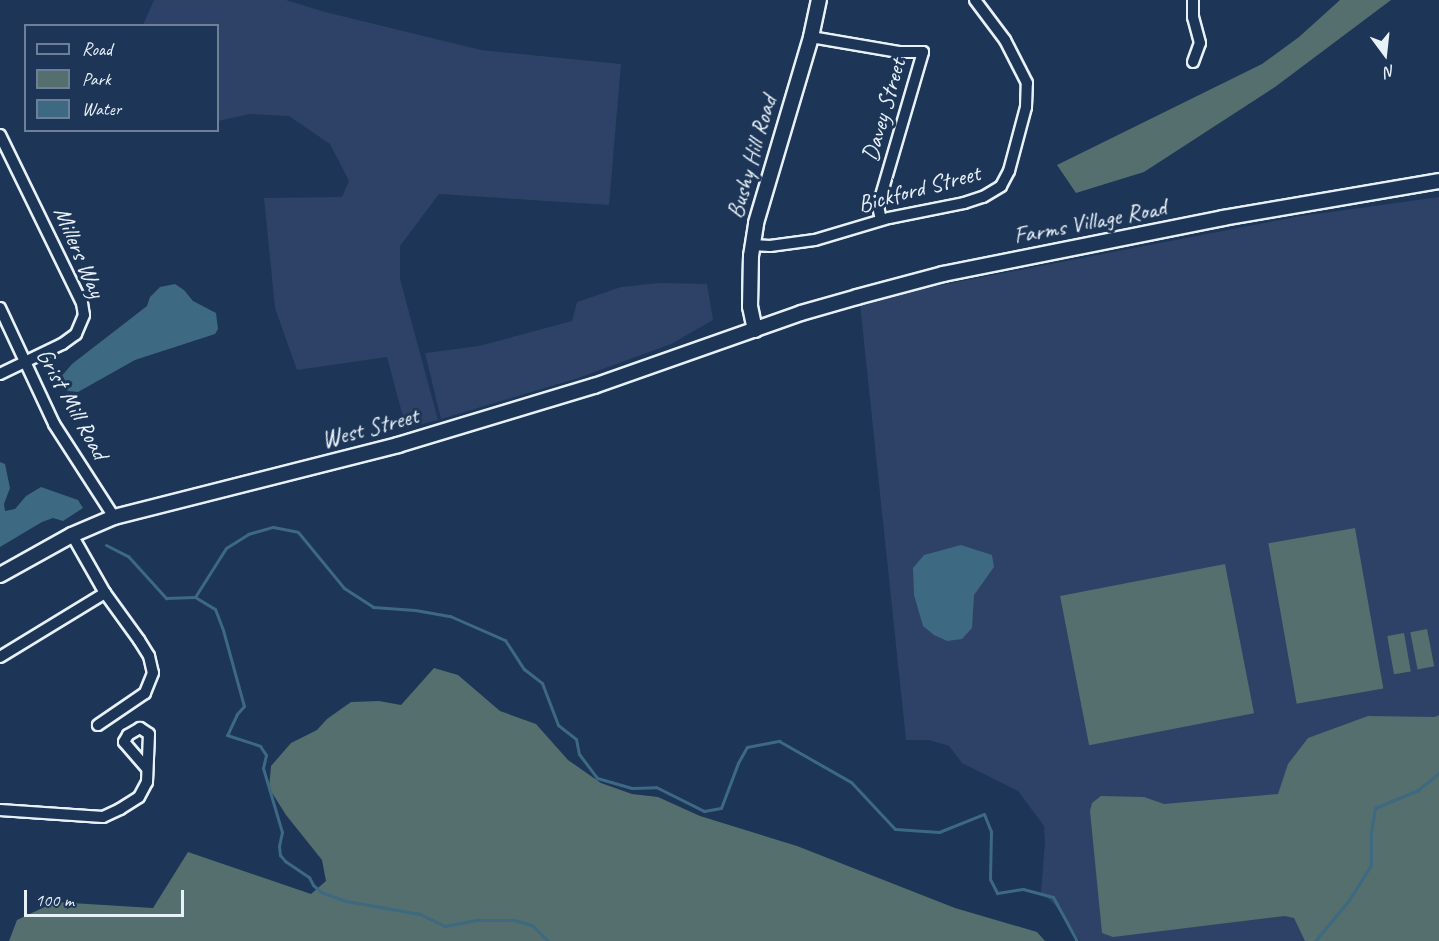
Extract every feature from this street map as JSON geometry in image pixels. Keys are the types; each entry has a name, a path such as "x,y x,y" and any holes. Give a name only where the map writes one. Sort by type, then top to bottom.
{"main road":[{"name":"Bushy Hill Road","path":"755,330 750,307 752,245 756,223 811,37 819,0"},
{"name":"Farms Village Road","path":"755,330 826,306 943,274 1223,218 1439,182"},
{"name":"West Street","path":"0,575 72,535 114,517 398,446 594,386 755,330"}],"street":[{"name":"Bickford Street","path":"752,245 770,246 815,240 881,220 982,197 1002,186 1009,171 1026,107 1027,83 1005,40 975,0"},
{"path":"1193,0 1193,17 1200,43 1193,62"},
{"name":"Davey Street","path":"811,37 899,52 923,52 878,206 881,220"},
{"name":"Millers Way","path":"0,135 45,224 83,309 81,326 76,334 25,363 0,374"},
{"name":"Grist Mill Road","path":"0,308 54,424 114,517"},
{"path":"72,535 105,593 139,640 148,656 153,673 146,693 98,725"},
{"path":"0,657 105,593"},
{"path":"0,810 103,818 139,796 147,782 147,768"}],"shaded area":[{"path":"154,0 286,0 325,12 481,50 621,64 609,205 439,194 400,246 400,279 438,420 406,428 387,357 297,370 275,308 264,198 342,197 349,181 330,144 289,116 250,114 219,121 219,24 143,24"},
{"path":"1439,197 1439,776 1306,941 1080,941 1058,908 1041,892 1044,826 1018,791 962,763 949,746 929,740 906,740 860,304 879,297 1295,217"},
{"path":"659,283 707,284 713,320 671,344 578,378 441,419 425,353 479,346 572,321 577,302 621,287"}],"green space":[{"path":"1340,0 1391,0 1275,87 1144,172 1076,193 1057,165 1262,64 1299,37"},
{"path":"1355,528 1383,689 1297,704 1268,543"},
{"path":"1225,564 1254,713 1089,745 1060,596"},
{"path":"1427,629 1434,666 1418,670 1410,632"},
{"path":"1404,633 1411,671 1394,674 1387,636"},
{"path":"434,668 458,675 500,711 536,724 568,760 601,783 632,794 658,797 700,816 797,846 955,908 1037,932 1045,941 9,941 17,920 55,902 153,908 188,852 311,894 326,881 322,860 286,815 269,788 271,766 291,743 317,730 327,719 351,702 379,701 401,705"},
{"path":"1439,715 1439,941 1305,941 1294,918 1285,916 1113,937 1102,933 1090,811 1092,803 1101,796 1144,797 1164,804 1278,794 1288,764 1308,738 1368,716 1435,717"}],"water":[{"path":"175,284 184,290 193,301 216,313 218,329 215,334 135,360 78,392 68,391 61,385 60,378 72,364 147,306 150,297 160,287"},
{"path":"0,462 5,464 10,488 4,504 5,511 15,509 26,496 41,487 78,500 83,508 63,521 53,518 42,522 0,547"},
{"path":"961,545 992,555 994,567 974,595 972,628 962,639 947,641 934,635 923,626 914,595 913,568 924,555"}],"waterway":[{"path":"106,545 128,556 166,598 195,597 226,548 248,534 273,527 298,532 344,588 373,607 415,610 450,616 505,640 524,669 542,683 558,725 576,739 579,754 597,778 633,788 656,787 704,811 721,808 738,763 747,747 779,741 851,782 895,829 939,832 984,814 991,831 990,879 997,893 1023,889 1053,897 1077,941"},
{"path":"195,597 215,609 244,706 237,714 227,735 260,746 266,755 263,768 282,832 279,846 280,855 285,861 309,877 313,885 321,892 346,901 420,914 445,926 477,920 514,920 532,925 548,941"},
{"path":"1315,941 1349,900 1371,865 1371,833 1375,808 1418,790 1439,773"}]}
